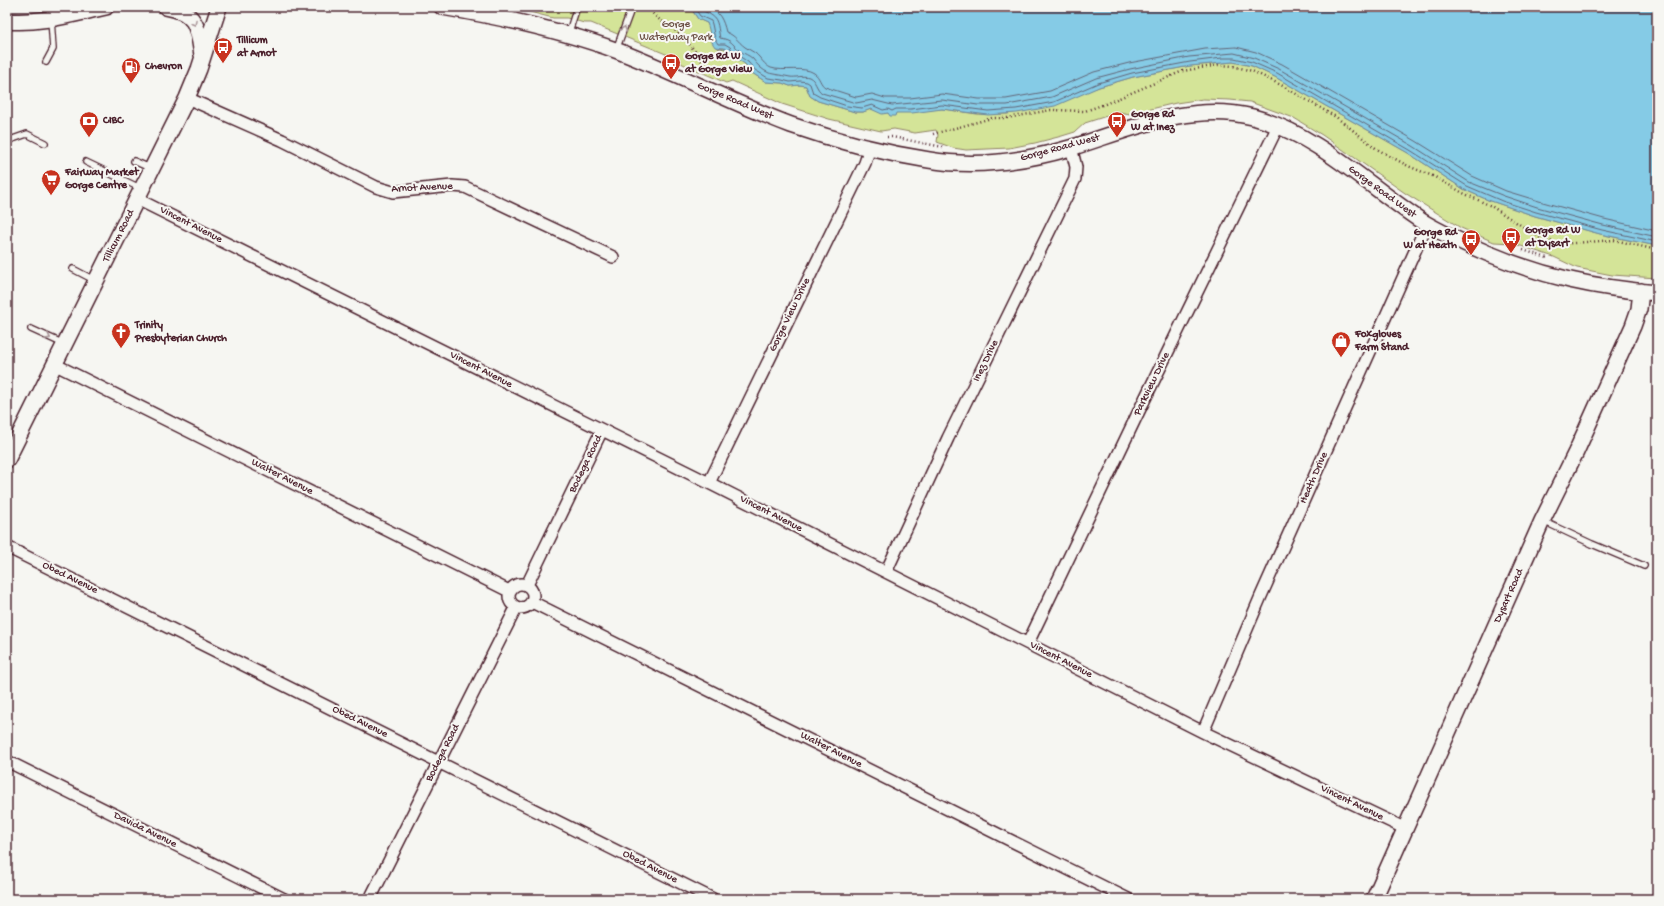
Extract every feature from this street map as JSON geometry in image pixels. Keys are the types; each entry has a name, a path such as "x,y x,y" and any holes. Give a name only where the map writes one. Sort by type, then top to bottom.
{"main road":[{"path":"7,22 51,19 106,7"},
{"path":"166,7 185,12 192,19 198,32 202,56"},
{"name":"Tillicum Road","path":"7,460 187,98 219,7"},
{"name":"Gorge Road West","path":"442,7 468,9 509,19 616,50 789,124 870,147 928,160 956,163 1014,160 1072,147 1150,122 1204,113 1239,114 1256,118 1278,126 1321,148 1427,224 1475,248 1525,268 1594,286 1657,293"},
{"name":"Dysart Road","path":"1374,899 1542,521 1576,452 1633,326 1639,309 1641,291"}],"street":[{"name":"Arnot Avenue","path":"187,98 282,140 376,187 393,192 452,186 465,187 613,257"},
{"name":"Parkview Drive","path":"1028,643 1278,126"},
{"name":"Gorge View Drive","path":"708,483 865,163 870,147"},
{"name":"Inez Drive","path":"886,572 948,438 1075,179 1076,167 1072,147"},
{"name":"Vincent Avenue","path":"140,194 602,430 1203,732 1406,829"},
{"name":"Heath Drive","path":"1203,732 1261,596 1427,224"},
{"name":"Walter Avenue","path":"54,364 510,590"},
{"name":"Bodega Road","path":"527,585 602,430"},
{"name":"Obed Avenue","path":"7,547 439,761 713,899"},
{"path":"517,584 527,585 533,592 532,602 525,608 516,608 509,600 510,590 517,584"},
{"name":"Walter Avenue","path":"532,602 1128,899"},
{"name":"Bodega Road","path":"370,899 516,608"},
{"name":"Davida Avenue","path":"7,761 284,899"}],"lane":[{"path":"568,35 577,7"},
{"path":"616,50 626,25 630,7"},
{"path":"46,62 54,49 51,19"},
{"path":"7,141 27,134 45,143"},
{"path":"134,161 152,169"},
{"path":"86,162 140,194"},
{"path":"73,270 96,281"},
{"path":"32,329 64,344"},
{"path":"1542,521 1644,566"}],"path":[{"path":"648,7 657,19 673,29 689,43 704,65"}],"green space":[{"name":"Gorge Waterway Park","path":"510,7 690,7 698,19 707,23 710,29 710,40 719,49 724,48 728,50 734,57 745,64 752,73 766,82 782,83 790,86 806,86 810,96 818,101 855,112 863,112 871,109 888,113 942,109 977,114 1007,114 1036,109 1133,77 1190,66 1233,62 1252,66 1275,77 1408,153 1465,190 1488,200 1535,216 1604,235 1657,246 1657,278 1612,275 1577,268 1554,257 1512,243 1494,242 1461,228 1405,193 1322,135 1294,118 1250,102 1203,99 1176,103 1130,114 1119,112 1085,123 1075,132 1035,143 1009,148 966,150 953,148 937,142 938,135 936,130 915,133 894,129 881,131 829,119 782,104 732,81 726,83 676,61 673,57 591,23 584,23 567,18 553,18"}],"water":[{"path":"690,7 1657,7 1657,246 1600,234 1535,216 1488,200 1465,190 1408,153 1275,77 1252,66 1233,62 1190,66 1133,77 1099,87 1055,106 1017,113 988,115 942,109 912,113 896,113 895,116 890,116 888,113 882,114 871,109 863,112 855,112 818,101 810,96 806,86 790,86 782,83 766,82 752,73 745,64 734,57 728,50 715,47 707,23 698,19"}],"place":[{"name":"Tillicum at Arnot","path":"223,64"},
{"name":"Gorge Rd W at Gorge View","path":"671,80"},
{"name":"Chevron","path":"131,84"},
{"name":"CIBC","path":"89,138"},
{"name":"Gorge Rd W at Inez","path":"1117,138"},
{"name":"Fairway Market Gorge Centre","path":"51,196"},
{"name":"Gorge Rd W at Dysart","path":"1511,254"},
{"name":"Gorge Rd W at Heath","path":"1471,256"},
{"name":"Trinity Presbyterian Church","path":"121,349"},
{"name":"Foxgloves Farm Stand","path":"1341,358"}]}
